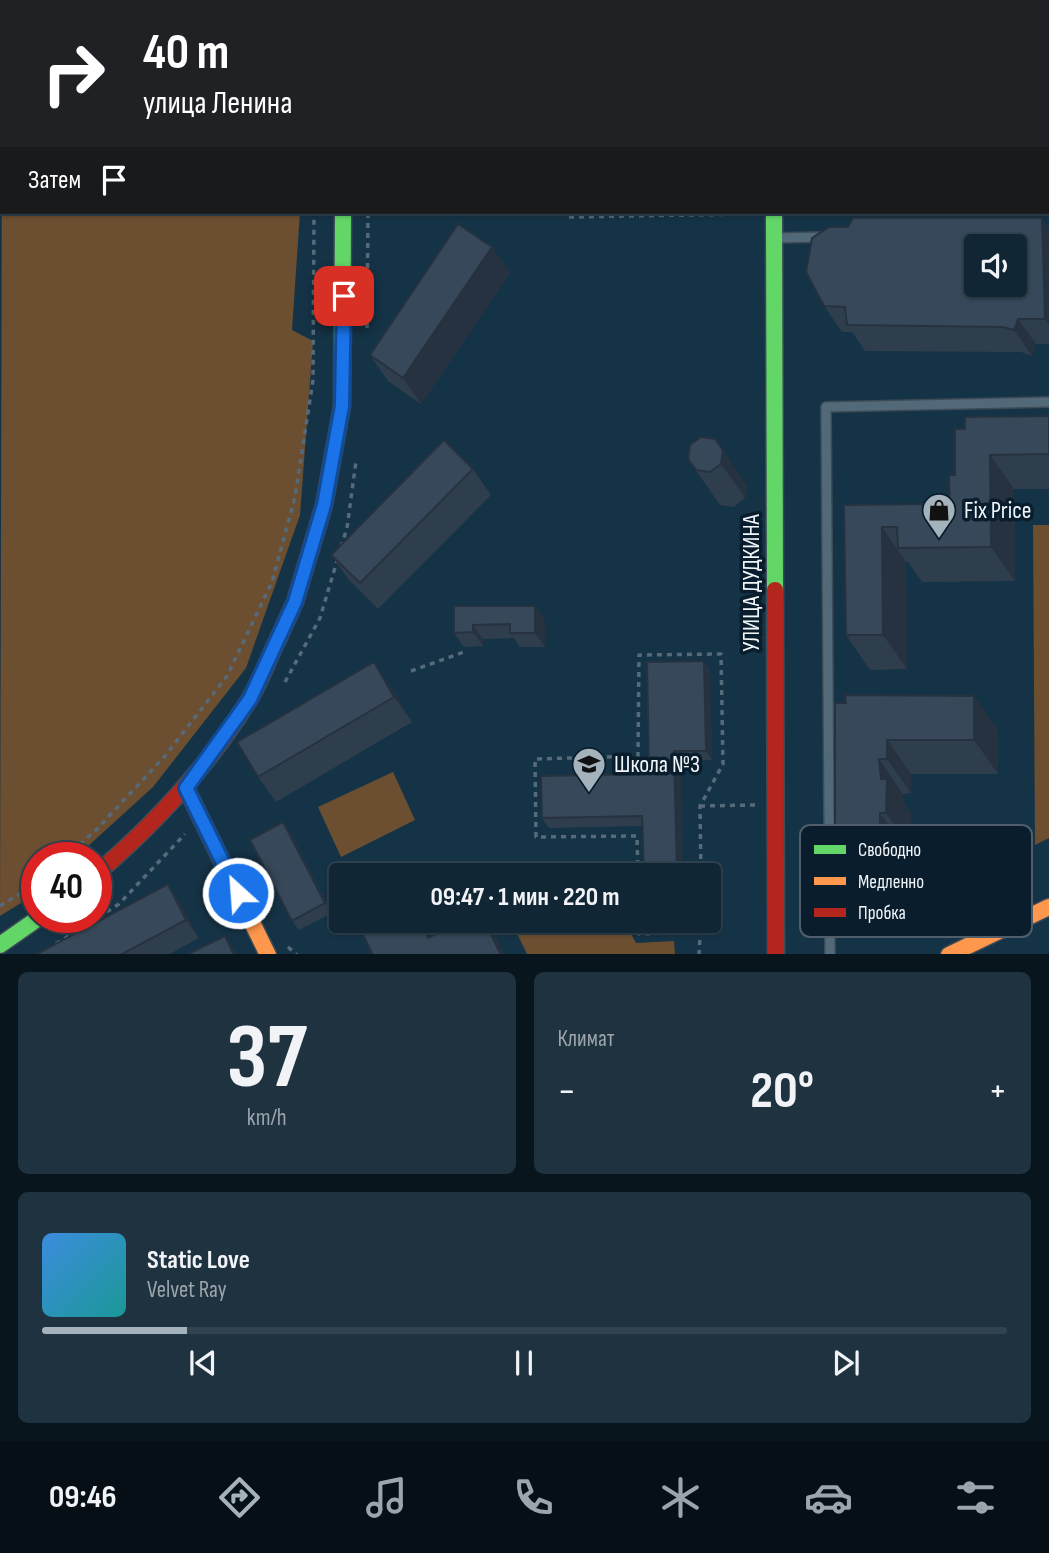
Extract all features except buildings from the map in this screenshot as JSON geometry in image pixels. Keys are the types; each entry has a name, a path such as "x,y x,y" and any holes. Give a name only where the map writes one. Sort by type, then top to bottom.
{"street":[{"path":"112,861 186,788 250,699 295,602 324,505 342,406 343,214"},
{"name":"УЛИЦА ДУДКИНА","path":"774,214 776,954"},
{"path":"186,788 268,954"},
{"path":"1032,914 1049,906"},
{"path":"0,945 21,930"},
{"path":"949,954 984,937"}],"lane":[{"path":"775,237 829,236"},
{"path":"829,825 825,407 1049,402"}],"path":[{"path":"83,842 165,756 227,676 272,582 295,497 313,380 314,214"},
{"path":"569,217 753,214"},
{"path":"411,671 464,652"},
{"path":"638,863 637,836 536,837 535,759 638,756 639,655 722,654 723,764 700,806 701,863"},
{"path":"700,806 760,804"},
{"path":"0,906 21,893"},
{"path":"639,933 670,933"},
{"path":"699,954 702,933"}],"shaded area":[{"path":"2,214 300,214 292,330 313,341 300,515 246,668 153,787 92,842 21,842 21,903 0,916"},
{"path":"1033,525 1049,525 1049,838 1035,845"},
{"path":"393,772 415,820 341,857 318,807"},
{"path":"517,933 631,933 636,943 674,941 675,954 527,954"}],"traffic: fast":[{"path":"279,637 295,602 324,505 342,406 343,214"},
{"path":"774,214 775,590"},
{"path":"0,945 21,930"}],"traffic: slow":[{"path":"186,788 268,954"},
{"path":"1032,915 1049,907"},
{"path":"951,954 986,937"}],"traffic: jam":[{"path":"775,590 776,954"},
{"path":"112,859 160,814 216,748 253,693 279,637"}],"place":[{"name":"Fix Price","path":"939,540"},
{"name":"Школа №3","path":"589,794"}],"route":[{"path":"238,893 186,788 250,699 295,602 324,505 342,406 344,296"}]}
